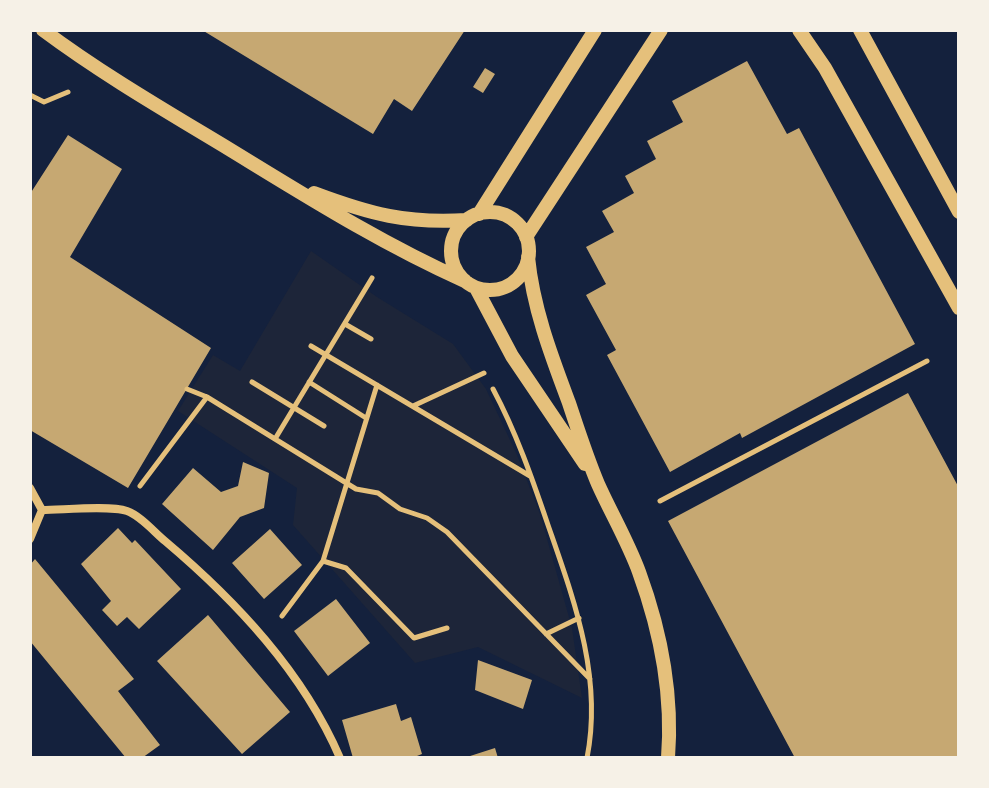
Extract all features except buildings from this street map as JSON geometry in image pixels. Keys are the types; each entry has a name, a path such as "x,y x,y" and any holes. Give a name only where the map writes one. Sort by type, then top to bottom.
{"street":[{"path":"43,30 86,62 280,180 404,253 470,285 499,289 518,277 528,257"},
{"path":"595,30 473,217 453,239 451,250 452,262 597,481"},
{"path":"526,237 661,30"},
{"path":"799,30 825,68 959,308"},
{"path":"860,30 959,212"},
{"path":"280,180 384,216 418,222 490,213 512,219 526,237 537,313 597,481 638,570 653,613 667,681 668,758"},
{"path":"30,488 42,510"},
{"path":"30,539 42,510"},
{"path":"42,510 129,512 184,557 232,602 265,639 315,710 340,758"}],"path":[{"path":"30,95 44,102 68,92"},
{"path":"275,439 372,278"},
{"path":"345,324 371,339"},
{"path":"311,346 532,478"},
{"path":"660,501 927,361"},
{"path":"413,406 483,371 509,419 579,618 590,679 591,719 587,758"},
{"path":"252,382 324,426"},
{"path":"309,382 366,418"},
{"path":"265,639 323,561 377,385"},
{"path":"187,389 207,397 346,483 362,491 378,493 400,509 427,518 439,526 590,679"},
{"path":"134,494 207,397"},
{"path":"323,561 346,568 414,638 447,628"},
{"path":"546,634 579,618"}],"shaded area":[{"path":"311,251 453,344 486,389 540,514 572,628 582,698 478,647 415,663 293,525 297,488 178,411 213,355 240,371"}]}
